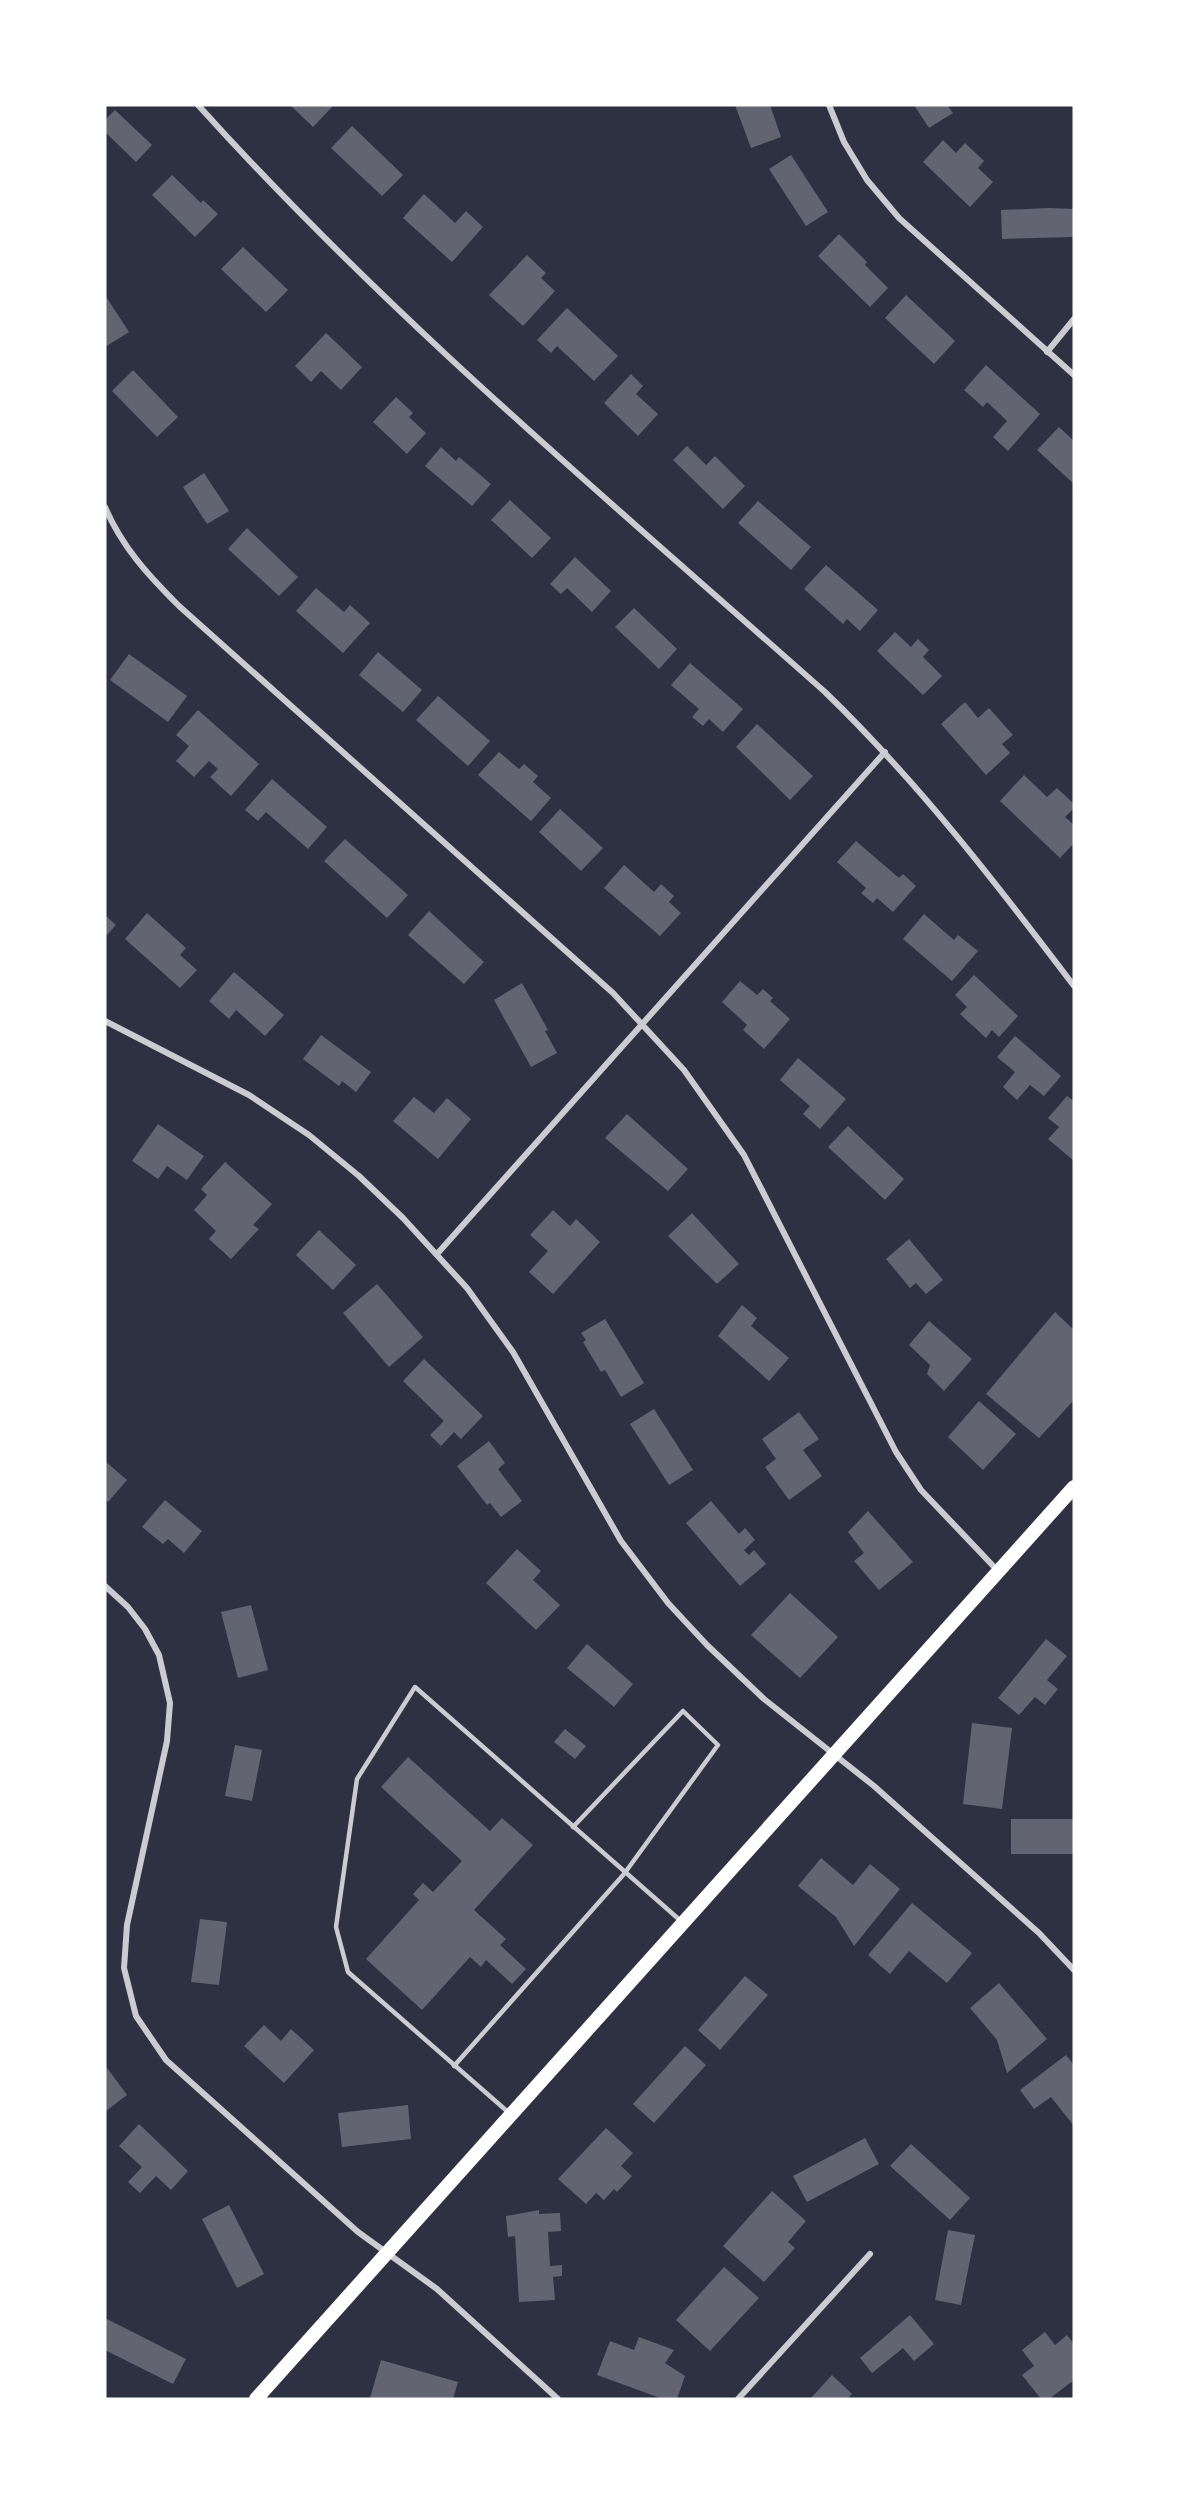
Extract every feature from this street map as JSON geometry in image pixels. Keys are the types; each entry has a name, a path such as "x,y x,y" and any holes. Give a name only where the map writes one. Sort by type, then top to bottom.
{"main road":[{"path":"256,2399 1074,1487"}],"street":[{"path":"198,105 270,185 391,304 825,692 885,752 997,885 1074,986"},
{"path":"829,105 844,142 867,180 899,218 1074,375"},
{"path":"1047,352 1074,319"},
{"path":"105,507 120,538 141,568 179,606 613,993 684,1070 744,1155 896,1452 921,1490 998,1572"},
{"path":"437,1254 885,752"},
{"path":"105,1021 249,1095 309,1135 359,1176 437,1254 467,1288 513,1352 621,1541 668,1603 707,1645 764,1699 836,1755 1039,1933 1073,1967"},
{"path":"105,1587 128,1607 145,1629 159,1655 170,1703 167,1741 127,1925 124,1968 136,2016 166,2060 358,2232 437,2289 558,2399"},
{"path":"738,2399 870,2254"}],"lane":[{"path":"511,2115 348,1972 336,1927 357,1779 415,1687 624,1874 684,1924"},
{"path":"454,2066 624,1874 718,1745 683,1711 573,1827"}],"building":[{"path":"290,105 334,105 313,127"},
{"path":"735,105 770,105 781,137 751,148"},
{"path":"914,105 947,105 953,113 929,128"},
{"path":"115,110 152,145 136,162 105,132 105,120"},
{"path":"352,126 403,175 382,196 331,148"},
{"path":"943,140 956,153 965,143 984,161 978,168 993,182 970,207 923,162"},
{"path":"791,155 828,212 806,226 769,169"},
{"path":"172,175 201,203 203,200 218,214 195,237 152,195"},
{"path":"424,194 455,223 466,211 483,227 452,262 403,218"},
{"path":"1074,209 1074,237 1002,239 1001,210"},
{"path":"839,234 867,262 865,265 888,288 870,307 818,256"},
{"path":"243,247 288,290 266,312 221,269"},
{"path":"527,255 546,273 541,278 555,291 523,326 489,295"},
{"path":"105,295 129,332 105,347"},
{"path":"906,295 955,341 934,364 885,318"},
{"path":"567,308 618,356 594,381 557,346 551,353 537,340"},
{"path":"326,333 362,367 341,390 321,371 311,382 295,366"},
{"path":"986,365 1040,414 1008,451 993,437 1007,421 987,402 983,407 964,390"},
{"path":"133,370 178,417 157,437 112,391"},
{"path":"631,374 643,386 636,394 658,414 638,436 604,403"},
{"path":"396,397 413,413 409,417 426,433 407,454 373,422"},
{"path":"1059,427 1074,441 1074,484 1037,450"},
{"path":"687,446 706,465 715,456 745,486 723,509 673,460"},
{"path":"441,447 456,461 459,457 491,484 472,506 425,466"},
{"path":"204,473 229,511 207,524 183,487"},
{"path":"510,500 551,538 532,558 491,520"},
{"path":"758,501 811,547 791,570 738,523"},
{"path":"247,528 298,577 279,596 228,549"},
{"path":"575,557 611,591 592,612 567,588 561,594 550,584"},
{"path":"826,565 878,610 860,631 847,619 843,624 804,589"},
{"path":"316,588 344,612 350,605 370,623 343,653 296,611"},
{"path":"634,608 677,649 659,669 615,627"},
{"path":"895,632 911,647 918,639 929,650 923,657 942,676 923,695 877,651"},
{"path":"378,652 422,690 403,712 359,675"},
{"path":"129,654 187,696 168,722 110,680"},
{"path":"690,663 743,709 723,732 709,719 703,726 692,717 699,709 671,685"},
{"path":"438,696 490,741 468,766 416,720"},
{"path":"965,702 978,718 989,708 1013,735 1002,744 1010,753 986,775 941,724"},
{"path":"198,710 259,764 231,796 210,777 218,769 209,761 194,777 176,761 189,746 176,735"},
{"path":"757,724 813,776 790,800 736,747"},
{"path":"499,752 519,769 524,764 538,776 533,782 551,798 531,821 478,775"},
{"path":"1024,775 1047,797 1057,788 1074,804 1074,808 1065,817 1074,825 1074,843 1060,858 1000,801"},
{"path":"272,779 327,827 308,849 266,812 258,821 245,810"},
{"path":"560,809 603,848 581,871 539,832"},
{"path":"345,839 408,895 387,918 324,861"},
{"path":"856,841 899,878 903,874 916,886 893,912 877,898 873,903 861,893 866,888 837,862"},
{"path":"624,865 654,892 661,884 674,896 669,902 681,913 660,936 604,888"},
{"path":"429,911 484,962 464,984 408,935"},
{"path":"147,913 186,948 180,955 197,970 180,988 125,939"},
{"path":"924,914 954,940 958,935 978,951 952,981 903,939"},
{"path":"105,915 116,925 105,937"},
{"path":"234,972 284,1015 265,1036 236,1010 229,1019 209,1001"},
{"path":"974,975 1018,1016 999,1037 992,1030 986,1038 960,1014 967,1007 955,995"},
{"path":"740,981 757,995 763,989 773,998 770,1001 790,1019 764,1049 743,1030 747,1025 722,1002"},
{"path":"522,983 548,1030 545,1031 557,1053 531,1067 494,1000"},
{"path":"321,1035 371,1072 356,1092 342,1081 339,1086 303,1059"},
{"path":"1015,1036 1061,1076 1044,1096 1030,1085 1017,1100 1003,1087 1015,1072 997,1057"},
{"path":"798,1058 846,1099 820,1129 803,1114 810,1106 780,1080"},
{"path":"1067,1096 1074,1101 1074,1161 1048,1139 1059,1127 1048,1118"},
{"path":"414,1097 434,1113 447,1098 471,1119 438,1159 393,1121"},
{"path":"627,1114 688,1169 668,1191 605,1138"},
{"path":"158,1124 204,1156 187,1180 167,1166 158,1179 132,1161"},
{"path":"848,1126 904,1179 885,1200 828,1147"},
{"path":"225,1162 272,1204 253,1225 259,1229 231,1259 209,1239 216,1231 194,1210 207,1195 201,1189"},
{"path":"553,1210 570,1226 576,1219 600,1242 553,1294 529,1272 548,1251 530,1235"},
{"path":"692,1213 739,1264 717,1284 668,1236"},
{"path":"319,1230 356,1265 333,1290 296,1255"},
{"path":"909,1239 943,1280 926,1294 916,1283 910,1288 886,1259"},
{"path":"377,1284 423,1337 389,1367 343,1313"},
{"path":"742,1305 757,1318 751,1326 789,1358 769,1381 718,1336"},
{"path":"1055,1312 1074,1330 1074,1400 1039,1438 986,1394"},
{"path":"605,1319 644,1383 621,1397 605,1370 601,1372 583,1342 586,1340 581,1333"},
{"path":"929,1321 972,1359 944,1391 927,1374 930,1365 909,1345"},
{"path":"424,1359 483,1416 461,1439 454,1432 441,1446 430,1435 444,1421 403,1381"},
{"path":"979,1401 1016,1434 983,1470 948,1437"},
{"path":"654,1409 693,1470 669,1485 630,1424"},
{"path":"799,1412 819,1439 803,1450 822,1476 789,1500 765,1467 776,1459 762,1439"},
{"path":"489,1441 505,1463 498,1469 522,1501 501,1517 490,1503 487,1505 457,1466"},
{"path":"105,1461 127,1480 108,1502 105,1499"},
{"path":"165,1500 202,1531 184,1553 168,1539 163,1544 142,1527"},
{"path":"711,1501 739,1534 745,1528 755,1540 744,1550 749,1555 754,1550 766,1564 740,1586 686,1523"},
{"path":"868,1511 913,1562 879,1590 854,1561 864,1553 848,1532"},
{"path":"517,1549 541,1571 533,1580 560,1605 536,1630 486,1583"},
{"path":"790,1593 838,1637 800,1678 751,1635"},
{"path":"251,1605 268,1670 238,1678 221,1612"},
{"path":"1046,1639 1067,1656 1047,1680 1058,1689 1045,1705 1035,1697 1019,1715 998,1698"},
{"path":"587,1644 633,1684 614,1707 567,1668"},
{"path":"972,1723 1012,1728 1002,1809 963,1804"},
{"path":"565,1729 586,1746 575,1759 554,1742"},
{"path":"235,1745 262,1750 252,1801 225,1796"},
{"path":"408,1757 490,1831 502,1818 533,1845 474,1910 506,1939 500,1945 526,1969 512,1984 486,1960 481,1967 470,1957 422,2010 366,1959 419,1900 413,1894 423,1883 433,1892 462,1861 381,1787"},
{"path":"1011,1819 1074,1819 1074,1854 1011,1854"},
{"path":"821,1858 853,1885 870,1864 900,1889 854,1946 836,1917 798,1886"},
{"path":"912,1903 972,1953 947,1983 909,1951 890,1974 868,1955"},
{"path":"200,1919 227,1922 219,1985 191,1982"},
{"path":"745,1976 768,1995 720,2050 698,2030"},
{"path":"999,1983 1047,2039 1007,2073 997,2040 970,2008"},
{"path":"264,2025 281,2041 291,2029 314,2050 284,2083 244,2046"},
{"path":"685,2046 706,2065 654,2123 633,2104"},
{"path":"1066,2055 1074,2065 1074,2126 1051,2097 1034,2109 1020,2090"},
{"path":"105,2065 127,2095 106,2111 105,2110"},
{"path":"408,2105 411,2139 342,2147 338,2113"},
{"path":"139,2124 188,2171 171,2190 156,2176 140,2193 128,2182 142,2167 119,2146"},
{"path":"606,2128 633,2153 621,2166 632,2176 617,2192 614,2189 604,2200 596,2193 586,2204 558,2179"},
{"path":"865,2138 879,2164 807,2202 793,2176"},
{"path":"911,2144 970,2198 950,2220 890,2166"},
{"path":"772,2191 806,2221 788,2242 795,2248 764,2282 723,2246"},
{"path":"229,2205 264,2274 237,2288 202,2219"},
{"path":"539,2210 539,2214 560,2213 561,2231 548,2232 550,2266 562,2265 562,2276 553,2277 555,2300 519,2302 515,2236 508,2237 506,2216"},
{"path":"948,2230 975,2235 961,2305 935,2300"},
{"path":"724,2267 759,2298 710,2351 676,2320"},
{"path":"910,2315 934,2344 914,2361 903,2348 872,2373 860,2358"},
{"path":"105,2318 186,2359 173,2384 105,2350"},
{"path":"1045,2332 1055,2345 1067,2335 1074,2344 1074,2380 1049,2399 1041,2399 1022,2375 1034,2366 1022,2350"},
{"path":"639,2337 674,2350 665,2363 685,2376 677,2399 663,2399 597,2375 610,2341 634,2350"},
{"path":"381,2360 458,2382 453,2399 370,2398"},
{"path":"832,2375 852,2394 847,2399 810,2399"}]}
